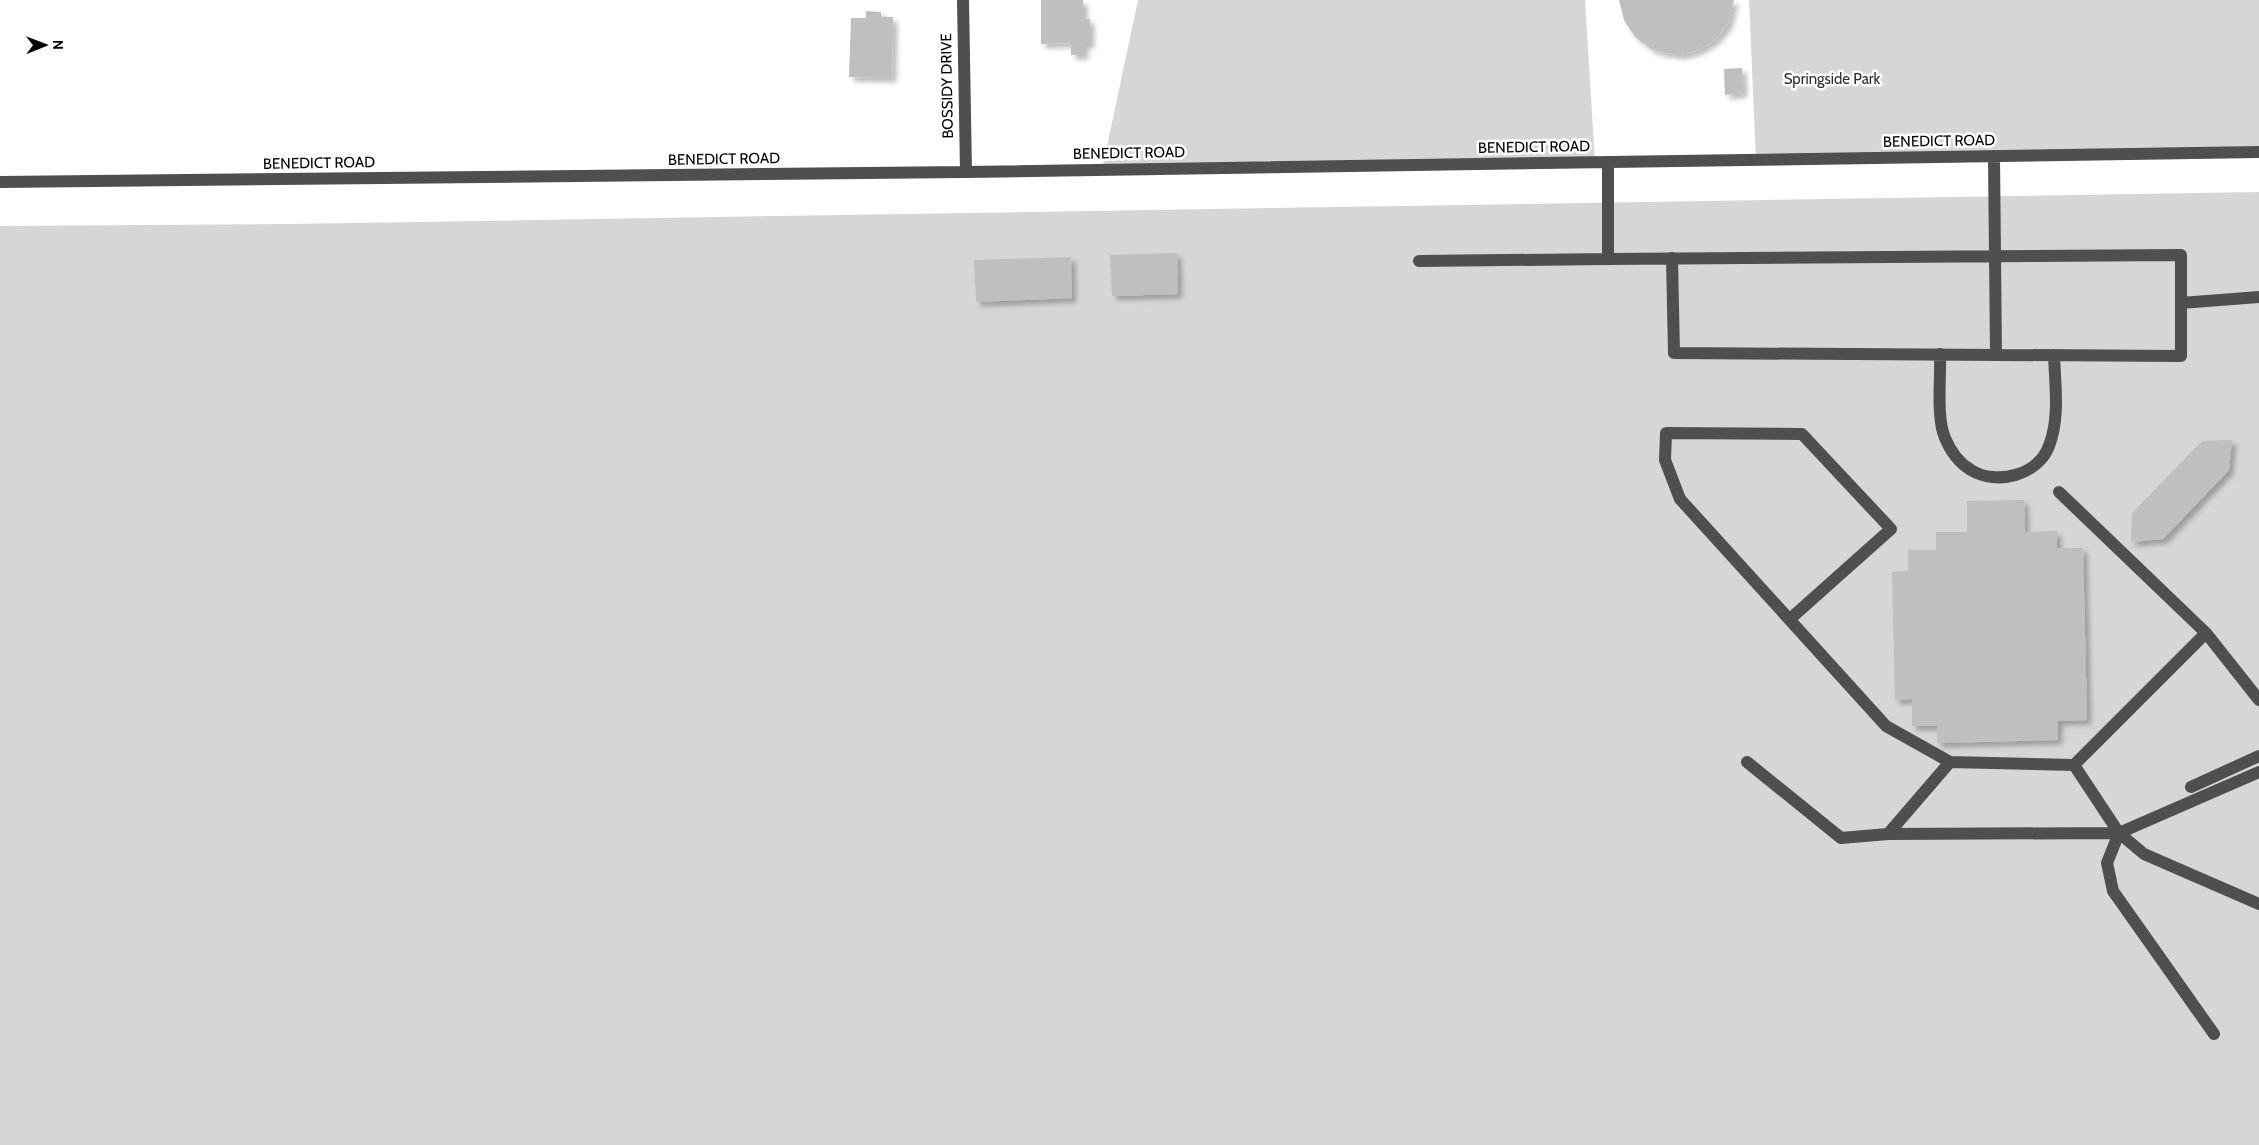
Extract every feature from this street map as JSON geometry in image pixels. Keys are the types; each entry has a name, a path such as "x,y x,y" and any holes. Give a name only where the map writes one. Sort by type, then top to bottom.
{"street":[{"name":"BOSSIDY DRIVE","path":"963,0 966,172"},
{"name":"BENEDICT ROAD","path":"0,182 966,172 2259,152"},
{"path":"1994,156 1996,355"},
{"path":"1608,162 1608,259"},
{"path":"1420,261 1672,258 2181,255 2181,356 1674,353 1672,258"},
{"path":"2181,303 2259,298"},
{"path":"1940,354 1941,415 1944,436 1955,457 1972,471 1990,476 2011,477 2035,466 2048,448 2056,419 2054,355"},
{"path":"1790,619 1891,529 1802,434 1666,433 1665,460 1680,499 1886,726 1950,762 2074,765 2206,633"},
{"path":"2059,492 2206,633 2259,700"},
{"path":"2191,788 2259,756"},
{"path":"1747,762 1841,838 1888,834 2119,833 2259,772"},
{"path":"1888,834 1950,762"},
{"path":"2074,765 2119,833 2144,854 2259,904"},
{"path":"2119,833 2107,863 2113,891 2214,1034"}],"green space":[{"path":"1138,0 1585,0 1595,162 1102,170"},
{"name":"Springside Park","path":"1749,0 2259,0 2259,152 1756,160"},
{"path":"2259,192 2259,1145 0,1145 0,226 288,224"}],"building":[{"path":"1041,0 1083,0 1083,19 1090,19 1090,44 1084,44 1084,55 1071,55 1071,43 1041,44"},
{"path":"1619,0 1734,0 1728,24 1716,39 1699,50 1680,55 1651,49 1635,37 1624,20"},
{"path":"866,11 881,12 881,17 893,17 892,78 849,77 851,18 866,18"},
{"path":"1742,68 1743,93 1725,95 1724,69"},
{"path":"1177,253 1178,294 1112,296 1110,255"},
{"path":"1071,257 1072,298 976,302 974,260"},
{"path":"2232,440 2229,470 2163,539 2131,542 2132,513 2202,441"},
{"path":"2024,500 2025,532 2057,531 2057,548 2083,548 2087,720 2058,721 2058,740 1937,743 1937,726 1912,726 1912,699 1895,700 1892,572 1908,571 1908,550 1936,550 1936,532 1967,532 1967,501"}]}
